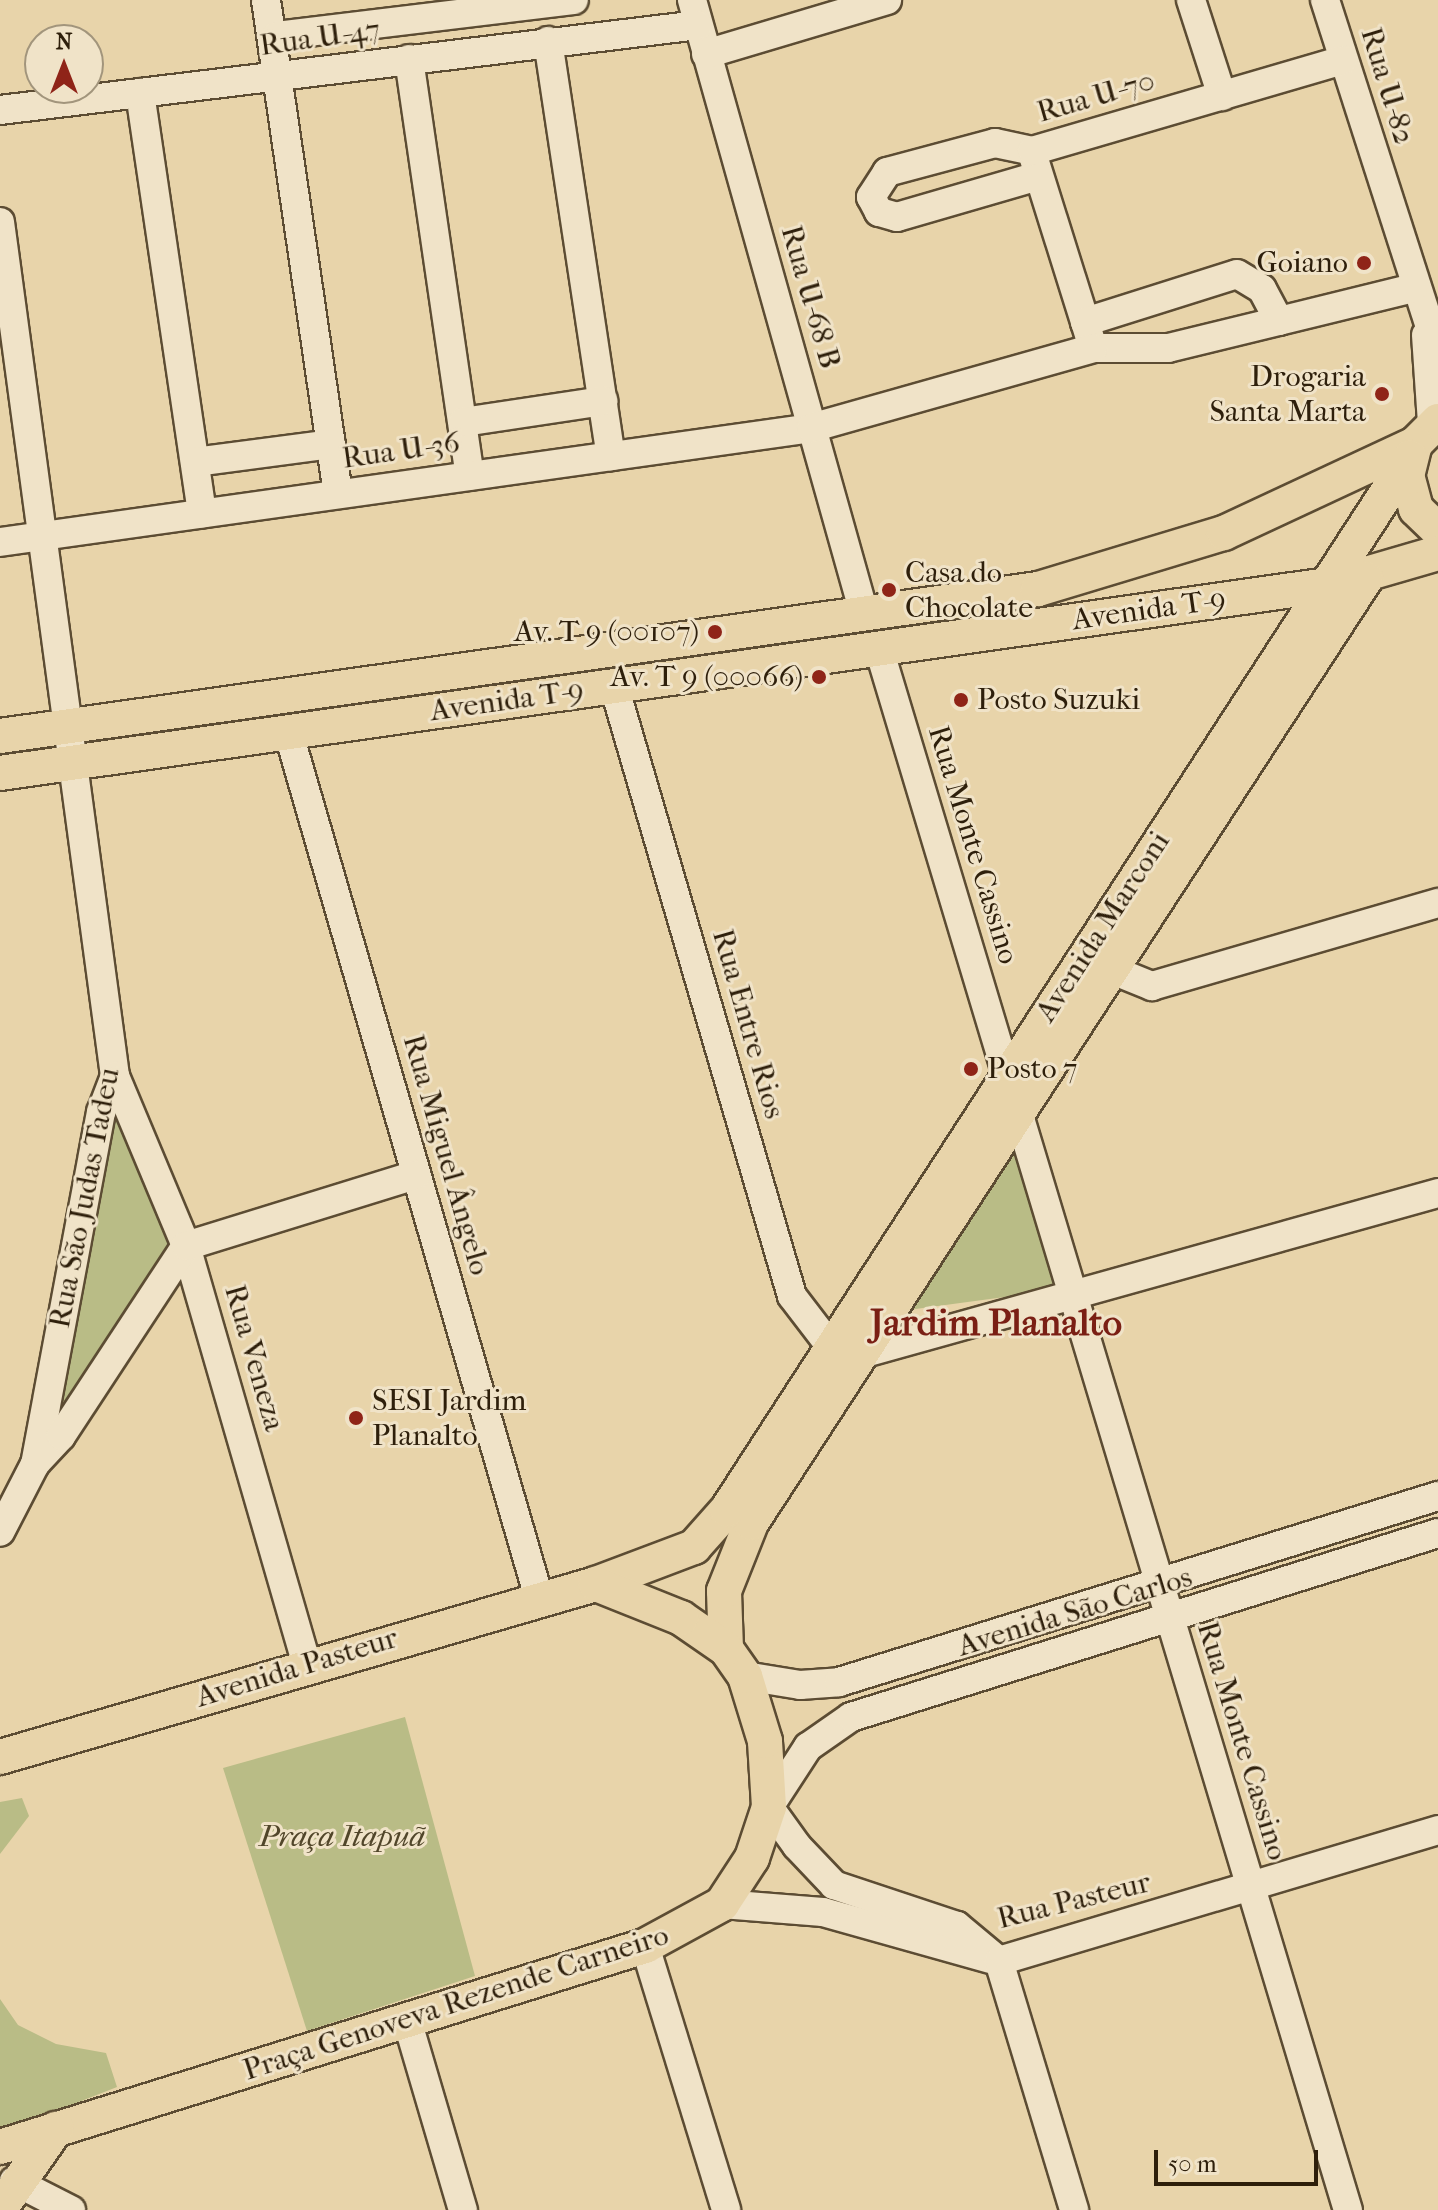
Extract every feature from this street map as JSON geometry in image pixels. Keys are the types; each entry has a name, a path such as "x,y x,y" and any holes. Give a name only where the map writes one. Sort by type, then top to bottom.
{"main road":[{"path":"1424,437 1409,493 1438,530"},
{"name":"Avenida Marconi","path":"843,1352 1017,1110 1096,964 1328,585 1424,437"},
{"name":"Avenida T-9","path":"0,736 1038,589 1153,560 1424,437"},
{"name":"Avenida T-9","path":"0,773 1328,585 1366,578 1438,553"},
{"name":"Avenida Marconi","path":"726,1649 724,1591 739,1516 843,1352 1007,1075 1096,964 1366,578"},
{"name":"Avenida Marconi","path":"596,1584 675,1559 739,1516"},
{"name":"Avenida Pasteur","path":"0,1757 539,1598 596,1584"},
{"name":"Praça Genoveva Rezende Carneiro","path":"56,2129 645,1946 722,1904 752,1858 769,1807 765,1741 745,1676 726,1649 681,1618 596,1584"},
{"path":"0,2147 56,2129"},
{"path":"7,2195 56,2129"}],"street":[{"path":"266,0 276,36 279,80 338,494"},
{"path":"276,36 574,0"},
{"path":"706,54 887,0"},
{"path":"1191,0 1222,96"},
{"name":"Rua U-82","path":"1325,0 1432,341 1424,437"},
{"name":"Rua U-68 B","path":"695,13 864,613"},
{"name":"Rua U-47","path":"0,110 279,80 548,41 695,13"},
{"path":"548,41 611,456"},
{"path":"409,59 470,476"},
{"name":"Rua U-70","path":"1035,163 995,143 887,172 871,197 879,212 897,217 1035,163 1222,96 1343,60"},
{"path":"140,93 202,513"},
{"path":"1035,163 1089,335"},
{"name":"Rua São Judas Tadeu","path":"0,1532 35,1464 101,1112 115,1076 73,725 44,535 13,402 1,238"},
{"path":"1089,335 1237,274 1262,289 1279,321"},
{"path":"1089,335 1168,348 1413,288"},
{"name":"Rua U-36","path":"0,542 811,428 1089,335"},
{"name":"Rua U-36","path":"463,422 603,401"},
{"name":"Rua U-36","path":"195,462 331,444"},
{"name":"Rua Monte Cassino","path":"879,649 1348,2210"},
{"name":"Rua Entre Rios","path":"614,686 792,1296 843,1352"},
{"name":"Rua Miguel Ângelo","path":"288,731 539,1598"},
{"path":"1096,964 1152,986 1438,903"},
{"name":"Rua Veneza","path":"115,1076 186,1246 307,1666"},
{"path":"35,1464 61,1436 186,1246 416,1175"},
{"path":"843,1352 1074,1300 1438,1193"},
{"name":"Avenida São Carlos","path":"745,1676 786,1684 839,1682 1438,1496"},
{"name":"Avenida São Carlos","path":"769,1807 808,1747 851,1717 1438,1533"},
{"path":"839,1682 851,1717"},
{"path":"769,1807 834,1885 823,1912"},
{"name":"Rua Pasteur","path":"834,1885 957,1926 999,1961 1438,1830"},
{"path":"722,1904 823,1912 999,1961 1074,2210"},
{"path":"645,1946 726,2210"},
{"path":"407,2020 463,2210"},
{"path":"7,2195 71,2210"}],"green space":[{"path":"111,1101 174,1243 43,1443"},
{"path":"1019,1141 1057,1290 908,1310"},
{"name":"Praça Itapuã","path":"405,1717 475,1976 307,2031 223,1768"},
{"path":"22,1798 29,1816 0,1854 0,1802"},
{"path":"0,1999 18,2025 56,2044 106,2053 117,2087 0,2133"}],"place":[{"name":"Goiano","path":"1364,263"},
{"name":"Drogaria Santa Marta","path":"1382,394"},
{"name":"Casa do Chocolate","path":"889,590"},
{"name":"Av. T 9 (00107)","path":"715,632"},
{"name":"Av. T 9 (00066)","path":"819,677"},
{"name":"Posto Suzuki","path":"961,700"},
{"name":"Posto 7","path":"971,1069"},
{"name":"SESI Jardim Planalto","path":"356,1418"}],"district":[{"name":"Jardim Planalto","path":"996,1323"}]}
